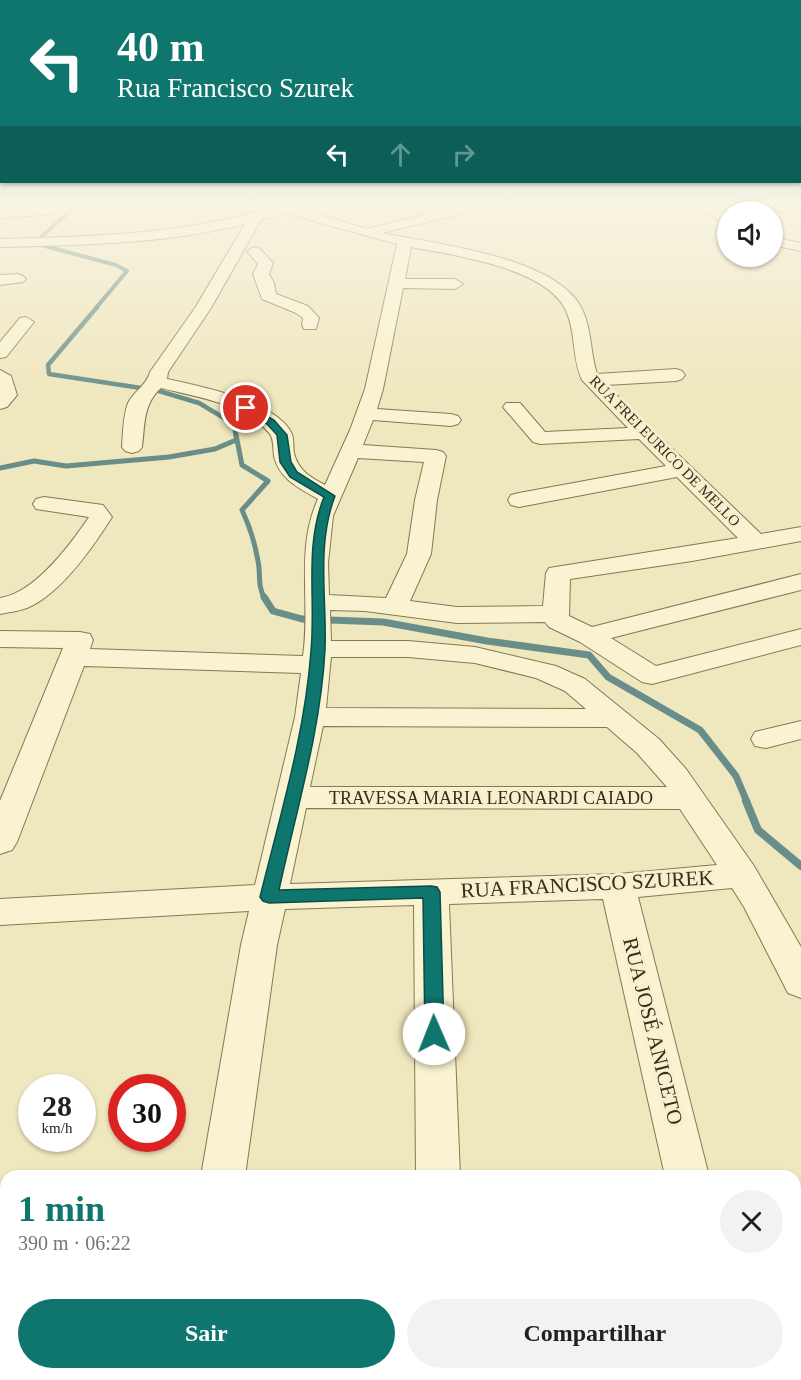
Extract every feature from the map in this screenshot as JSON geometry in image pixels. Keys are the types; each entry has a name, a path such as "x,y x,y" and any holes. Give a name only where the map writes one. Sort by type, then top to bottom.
{"street":[{"path":"132,447 139,399 157,382 159,372 226,268"},
{"path":"214,289 247,268"},
{"path":"263,268 261,274 266,283 268,296 275,302 306,311 311,318 310,325"},
{"path":"224,1170 251,988 310,717 318,631 318,539 322,516 351,451 378,373 400,268"},
{"name":"RUA FREI EURICO DE MELLO","path":"514,268 559,290 573,306 587,372 591,380 755,542"},
{"path":"0,280 18,279"},
{"path":"397,283 455,284"},
{"path":"0,353 26,322"},
{"path":"591,380 676,375"},
{"path":"0,376 4,380 8,395 0,403"},
{"path":"157,382 217,397 246,408 271,422 282,435 288,468 302,481 329,496"},
{"path":"513,407 540,438 644,433"},
{"path":"365,414 451,420"},
{"path":"351,451 436,456 426,500 419,554 395,606"},
{"path":"519,500 681,470"},
{"path":"0,606 17,603 34,593 84,544 101,517 95,510 44,504"},
{"path":"801,534 558,573 555,614 562,625 589,636 652,676 801,637"},
{"path":"589,636 801,582"},
{"path":"318,631 365,603 457,615 555,614"},
{"path":"0,639 76,648 318,631 475,656 554,674 575,685 662,760 742,875 771,923 801,983"},
{"path":"0,842 76,648"},
{"path":"310,717 615,718"},
{"path":"766,739 801,730"},
{"name":"TRAVESSA MARIA LEONARDI CAIADO","path":"292,797 690,798"},
{"name":"RUA FRANCISCO SZUREK","path":"0,912 269,897 618,886 742,875"},
{"name":"RUA JOSÉ ANICETO","path":"618,886 686,1170"},
{"path":"431,892 438,1170"}],"waterway":[{"path":"96,308 127,271 122,268"},
{"path":"98,306 48,365 49,374 141,388"},
{"path":"159,391 199,403 234,424 236,437"},
{"path":"236,435 242,465 268,481 242,510 254,541 261,590 264,598"},
{"path":"0,468 34,461 66,466 169,457 215,449 236,440"},
{"path":"264,598 273,611 302,619 383,622 487,641 589,655 608,677 700,730 736,776 747,802"},
{"path":"746,801 758,830 801,866"}],"route":[{"path":"246,408 271,422 282,435 285,462 288,468 302,481 329,496 322,516 316,562 318,649 316,678 310,717 269,897 431,892 434,1034"}]}
